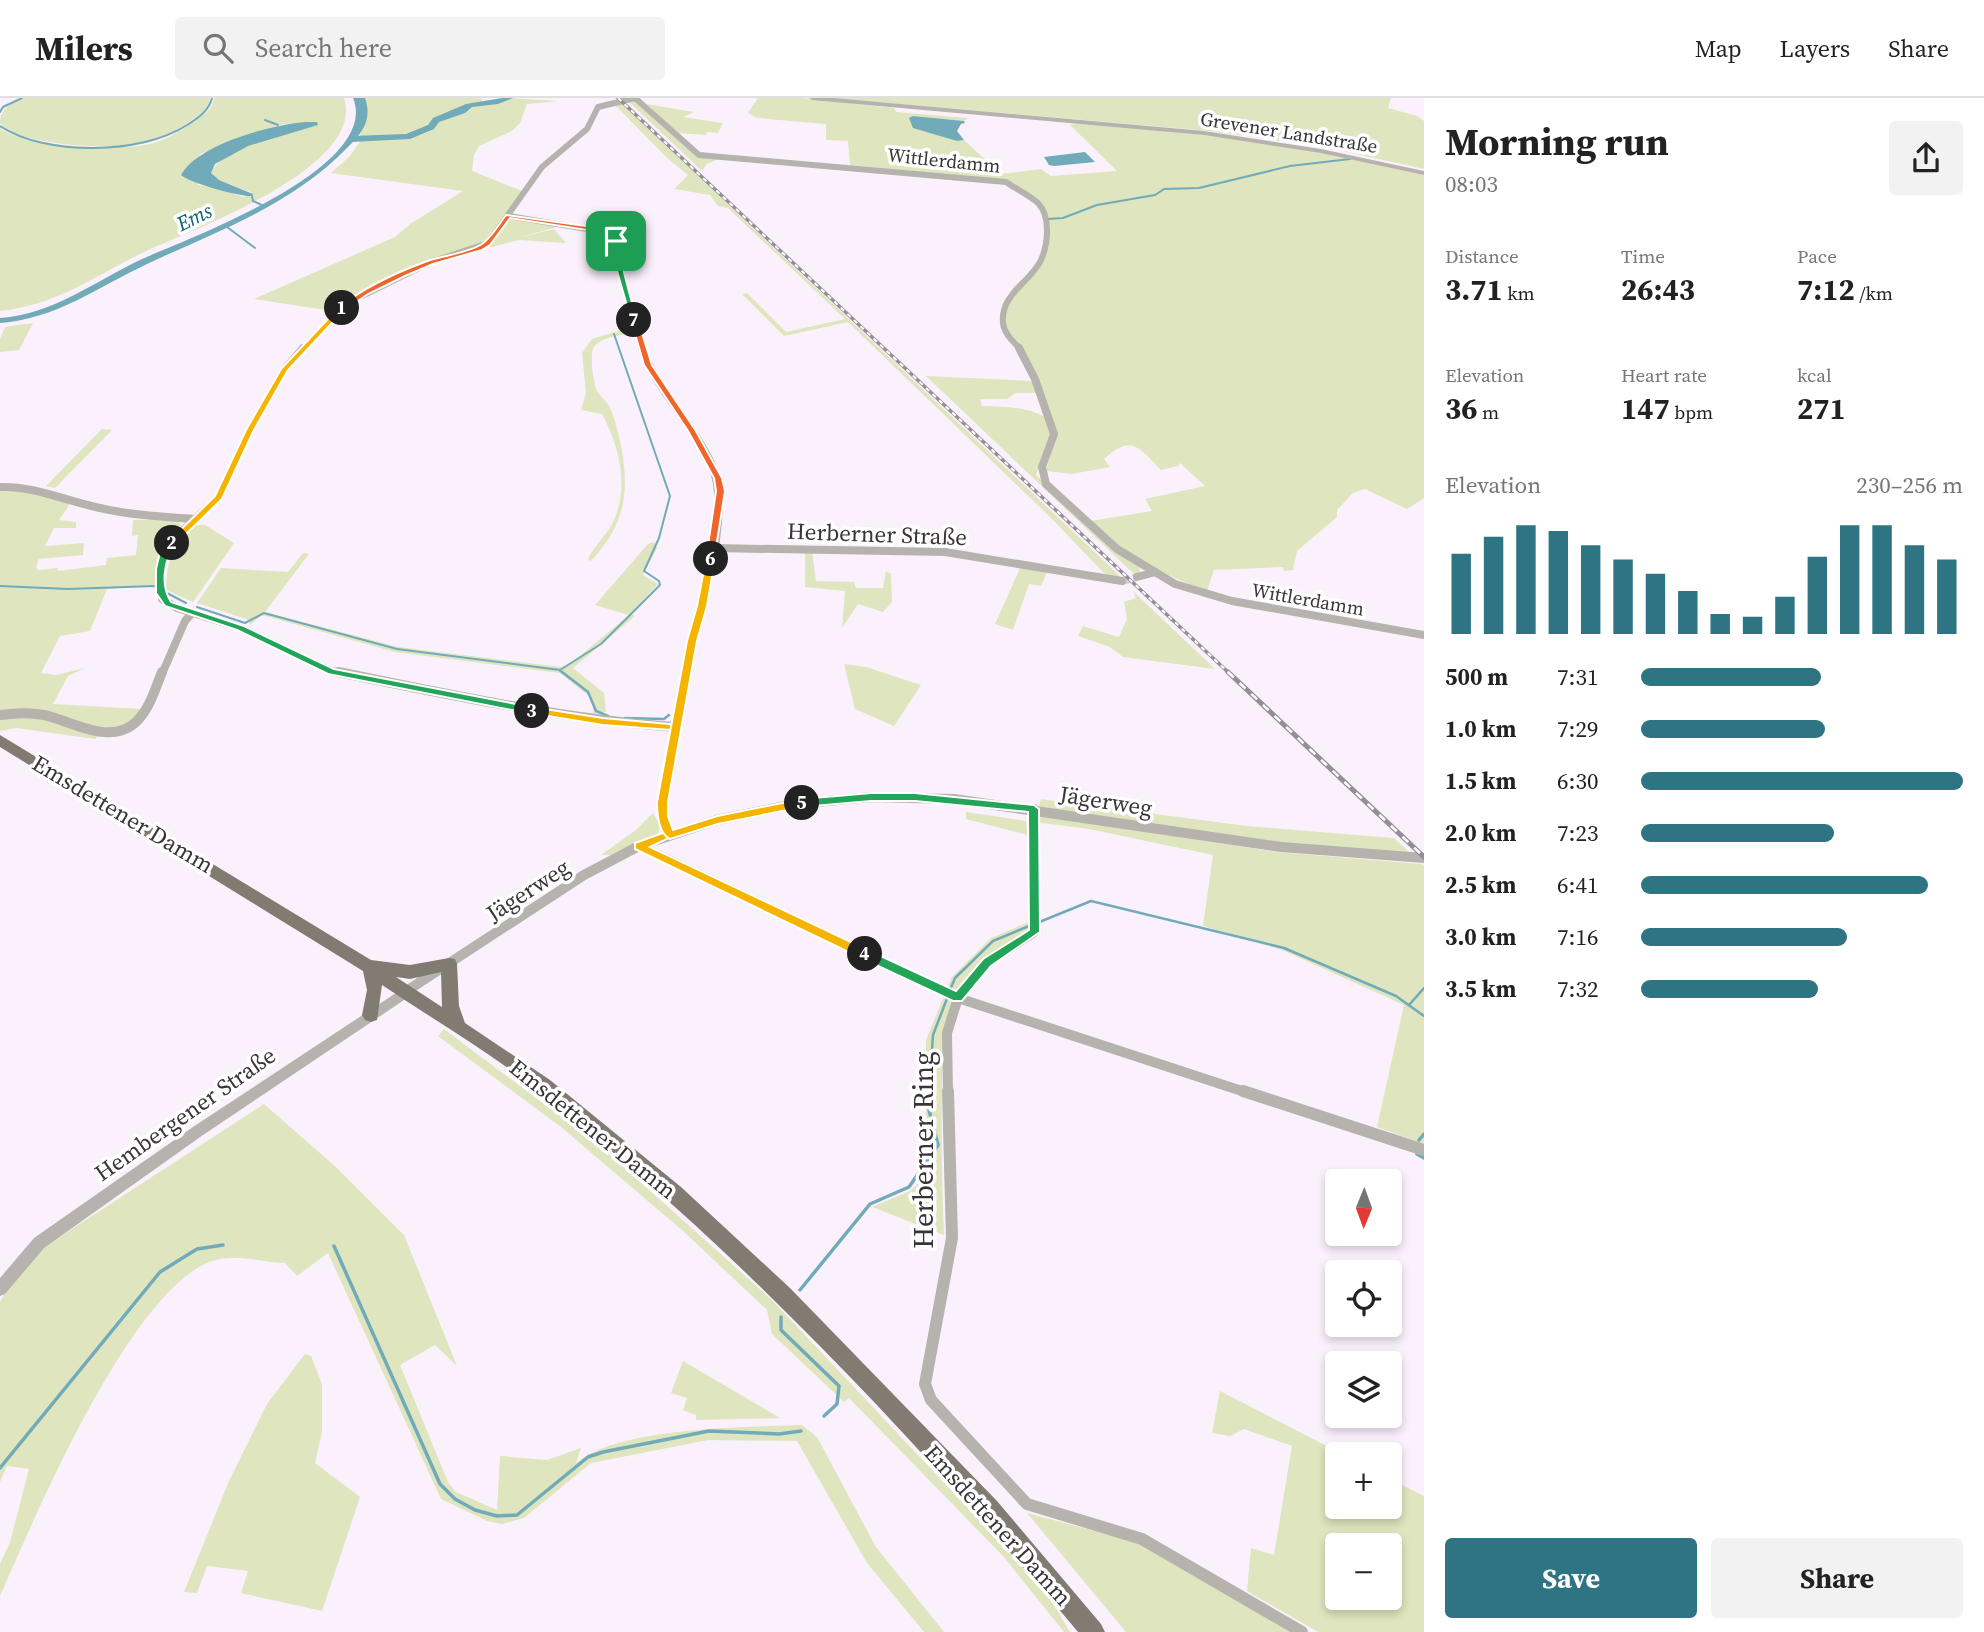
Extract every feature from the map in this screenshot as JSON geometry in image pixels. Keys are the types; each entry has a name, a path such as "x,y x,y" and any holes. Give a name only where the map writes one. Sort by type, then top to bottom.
{"main road":[{"name":"Emsdettener Damm","path":"0,740 408,990 554,1093 674,1194 783,1295 989,1509 1093,1632"},
{"path":"370,1016 375,990 370,966 392,972 410,972 449,964 450,1006 457,1024"}],"street":[{"path":"635,98 598,107 587,129 547,162 488,243 480,248 431,262 403,275 366,293 333,316 285,369 250,430 219,497 165,552 160,583 162,598 168,604 241,628 331,671 603,722 676,727"},
{"name":"Wittlerdamm","path":"635,98 699,155 1006,182 1039,204 1048,224 1044,253 1038,267 1014,291 1006,305 1003,322 1035,379 1054,434 1042,467 1043,479 1103,538 1152,573 1175,584 1214,597 1424,635"},
{"name":"Grevener Landstraße","path":"813,98 1203,133 1321,151 1424,173"},
{"path":"509,216 617,233 617,257 648,365 698,441 718,478 721,491 713,548 662,802 662,816 670,835"},
{"path":"0,487 30,486 99,508 149,516 196,519"},
{"name":"Herberner Straße","path":"713,548 945,552 1122,581"},
{"path":"1137,577 1152,573"},
{"path":"0,715 44,715 107,733 130,728 138,722 146,709 185,621 192,613"},
{"name":"Jägerweg","path":"408,990 584,875 639,846 756,811 836,799 915,797 1034,809 1233,841 1424,858"},
{"name":"Herberner Ring","path":"1034,809 1034,932 987,963 958,998 947,1033 951,1238 925,1384 931,1400 1027,1504 1142,1539 1302,1632"},
{"path":"639,846 958,998 1424,1150"},
{"name":"Hembergener Straße","path":"0,1289 39,1243 198,1131 408,990"}],"green space":[{"path":"24,98 210,98 206,109 164,137 133,145 92,146 27,137 0,123 4,110"},
{"path":"214,98 344,98 344,124 329,148 304,171 235,212 146,251 58,296 21,308 0,311 0,128 29,140 50,143 96,147 136,146 173,135 204,114","holes":["317,123 243,148 218,163 211,173 219,180 253,193 243,197 223,189 198,185 200,154 278,125"]},
{"path":"365,98 482,98 482,104 501,103 499,101 507,98 558,101 527,104 520,123 512,131 479,146 474,155 472,171 522,191 504,216 563,225 518,238 554,229 566,243 519,240 492,247 476,246 427,262 362,291 332,311 254,299 395,237 410,224 463,191 331,173 350,156 361,140 358,139 365,125"},
{"path":"758,98 802,98 894,108 896,112 968,118 964,121 913,116 956,141 964,140 1001,174 1041,169 1051,176 1117,171 1070,125 1083,123 1215,136 1325,153 1424,175 1424,498 1407,509 1365,489 1353,493 1337,510 1337,517 1297,551 1293,570 1284,571 1283,567 1214,570 1207,591 1145,563 1090,521 1152,511 1145,499 1205,486 1180,463 1178,466 1161,470 1147,455 1128,445 1113,451 1104,459 1110,467 1072,474 1046,471 1056,433 1052,428 1036,475 1102,540 1140,568 1140,572 1135,575 926,376 1034,381 1000,318 1003,303 1014,286 1031,272 1042,255 1047,224 1036,205 1005,180 850,165 848,141 826,140 826,124 757,118 748,113","holes":["1016,393 1038,393 1047,418 1024,409 982,406 980,399 1007,399"]},
{"path":"832,98 1391,98 1388,108 1417,116 1424,121 1424,169 1324,147 1209,131"},
{"path":"627,100 635,100 696,156 723,157 707,164 702,171"},
{"path":"621,103 1122,578 1110,578 1103,572 1052,519 848,322 784,336 742,294 747,293 786,332 845,319 728,208 718,206 710,195 674,189 688,175 667,158 614,104"},
{"path":"647,104 694,112 683,117 723,123 718,133 678,133"},
{"path":"33,323 19,350 0,352 0,339 5,327"},
{"path":"625,329 627,334 603,340 595,345 592,353 596,387 608,404 614,419 625,479 618,521 591,561 588,559 590,554 609,529 617,511 621,483 618,454 602,414 581,410 586,393 582,353 592,339"},
{"path":"102,429 112,430 55,488 46,486"},
{"path":"28,488 71,502 59,520 76,522 76,528 54,528 45,546 84,543 83,555 39,559 36,567 38,570 58,568 58,571 106,565 107,558 136,555 138,535 132,536 133,520 169,519 179,521 181,525 159,547 154,589 148,586 107,589 90,631 60,636 41,673 56,675 85,668 68,676 53,704 142,709 126,727 106,730 95,739 16,728 0,731 0,489"},
{"path":"195,525 205,525 234,543 193,602 166,590 172,554"},
{"path":"654,542 657,548 643,575 658,584 630,614 635,616 573,668 604,693 606,712 593,714 593,702 589,696 560,673 395,652 262,615 250,625 249,620 197,603 221,568 288,572 303,553 309,554 265,612 398,647 561,667 570,664 629,615 595,605 648,544"},
{"path":"812,550 816,581 854,582 856,588 883,588 886,571 891,574 892,602 883,612 858,604 842,628 845,591 805,587 805,551"},
{"path":"1021,566 1047,572 1041,586 1029,584 1013,630 995,624"},
{"path":"1133,591 1215,669 1123,657 1110,647 1078,636 1083,626 1119,637 1127,619 1124,602 1136,598"},
{"path":"844,664 866,667 921,685 894,726 855,709"},
{"path":"1041,799 1247,826 1394,838 1412,855 1261,842 1048,809 1039,806"},
{"path":"966,812 1026,821 1028,835 966,819"},
{"path":"653,813 660,826 658,834 610,855 601,855 636,830"},
{"path":"1040,815 1277,852 1424,866 1424,1144 1377,1127 1404,1005 1282,950 1203,926 1213,855 1089,829 1035,822"},
{"path":"1031,921 1027,931 961,989 955,990 948,986 952,977 991,938"},
{"path":"944,996 950,998 951,1004 943,1039 944,1235 872,1207 910,1191 920,1182 934,1153 926,1114 926,1040"},
{"path":"444,1029 600,1146 772,1300 1045,1590 1070,1632 1064,1632 1003,1556 849,1398 844,1402 772,1334 767,1310 683,1231 561,1127 438,1036"},
{"path":"264,1104 337,1168 404,1235 457,1366 435,1345 400,1365 448,1482 456,1492 497,1510 500,1456 547,1460 581,1448 576,1463 595,1451 651,1436 717,1428 802,1425 817,1437 876,1547 944,1632 924,1632 867,1563 797,1441 708,1440 591,1463 524,1518 502,1524 487,1521 441,1499 328,1253 297,1276 285,1263 230,1258 212,1261 181,1280 149,1314 88,1410 36,1514 0,1596 0,1564 10,1542 29,1469 7,1466 0,1482 0,1302 8,1287 35,1253"},
{"path":"305,1354 311,1356 322,1384 322,1432 315,1463 360,1497 322,1611 241,1593 248,1571 207,1566 197,1593 184,1592 229,1481 267,1404"},
{"path":"683,1361 780,1418 696,1420 696,1415 683,1410 687,1398 671,1393"},
{"path":"1220,1391 1325,1445 1325,1519 1402,1519 1402,1485 1424,1496 1424,1632 1318,1632 1247,1591 1251,1548 1274,1555 1292,1446 1244,1429 1230,1436 1212,1433"},
{"path":"1027,1513 1140,1543 1291,1632 1126,1632"}],"water":[{"path":"353,98 365,98 367,106 367,120 361,132 326,168 278,201 58,309 0,323 0,318 38,310 74,295 142,259 236,218 275,197 311,174 339,150 354,124"},
{"path":"913,116 964,121 957,131 964,140 957,141 913,128 909,118"},
{"path":"317,122 318,125 248,146 215,164 211,173 219,180 253,194 252,196 215,189 181,175 190,164 219,145 255,132"},
{"path":"1085,152 1095,162 1054,166 1049,165 1044,157"}],"waterway":[{"path":"0,112 3,107 22,98"},
{"path":"0,126 19,136 42,143 67,147 120,146 168,135 199,117 212,98"},
{"path":"351,139 407,137 431,127 436,120 462,111 463,108 509,98"},
{"path":"265,120 278,125"},
{"path":"1047,219 1063,218 1097,205 1155,195 1164,189 1199,188 1290,166 1350,159"},
{"path":"252,196 253,201 264,206"},
{"path":"227,227 255,248"},
{"path":"197,607 245,623 264,613 397,649 560,670 601,644 660,585 659,581 644,571 659,538 670,496 614,334"},
{"path":"0,586 68,589 154,586"},
{"path":"167,593 186,603"},
{"path":"563,673 588,692 596,711 608,716"},
{"path":"625,718 664,719 669,715"},
{"path":"1037,923 1091,901 1284,948 1396,996 1424,1016"},
{"path":"950,990 955,978 993,941 1029,926"},
{"path":"1409,1005 1424,988"},
{"path":"929,1093 933,1035 948,996"},
{"path":"800,1290 870,1204 909,1187 938,1145 928,1106 929,1091"},
{"path":"1419,1140 1424,1134"},
{"path":"1417,1154 1424,1158"},
{"path":"0,1468 160,1272 197,1249 223,1245"},
{"path":"334,1246 440,1484 455,1499 475,1510 497,1516 517,1515 588,1457 603,1452 709,1431 779,1434 801,1431"},
{"path":"781,1317 781,1330 839,1386 837,1404 824,1416"}],"tunnel":[{"path":"1122,581 1137,577"}],"railway":[{"path":"618,98 1230,674"},
{"path":"1228,672 1424,857"}],"route":[{"path":"616,241 618,235 615,232 509,216 488,243 480,248 431,262 348,303 325,324 285,369 250,430 219,497 178,535 165,552 161,569 162,598 177,608 241,628 331,671 603,722 676,727 662,802 662,816 670,835 639,846 958,998 987,963 1034,932 1034,809 915,797 836,799 756,811 670,835 662,816 662,802 685,684 692,641 702,606 721,491 710,461 648,365 624,286 616,241"}],"water label":[{"name":"Ems","path":"194,217"}]}
